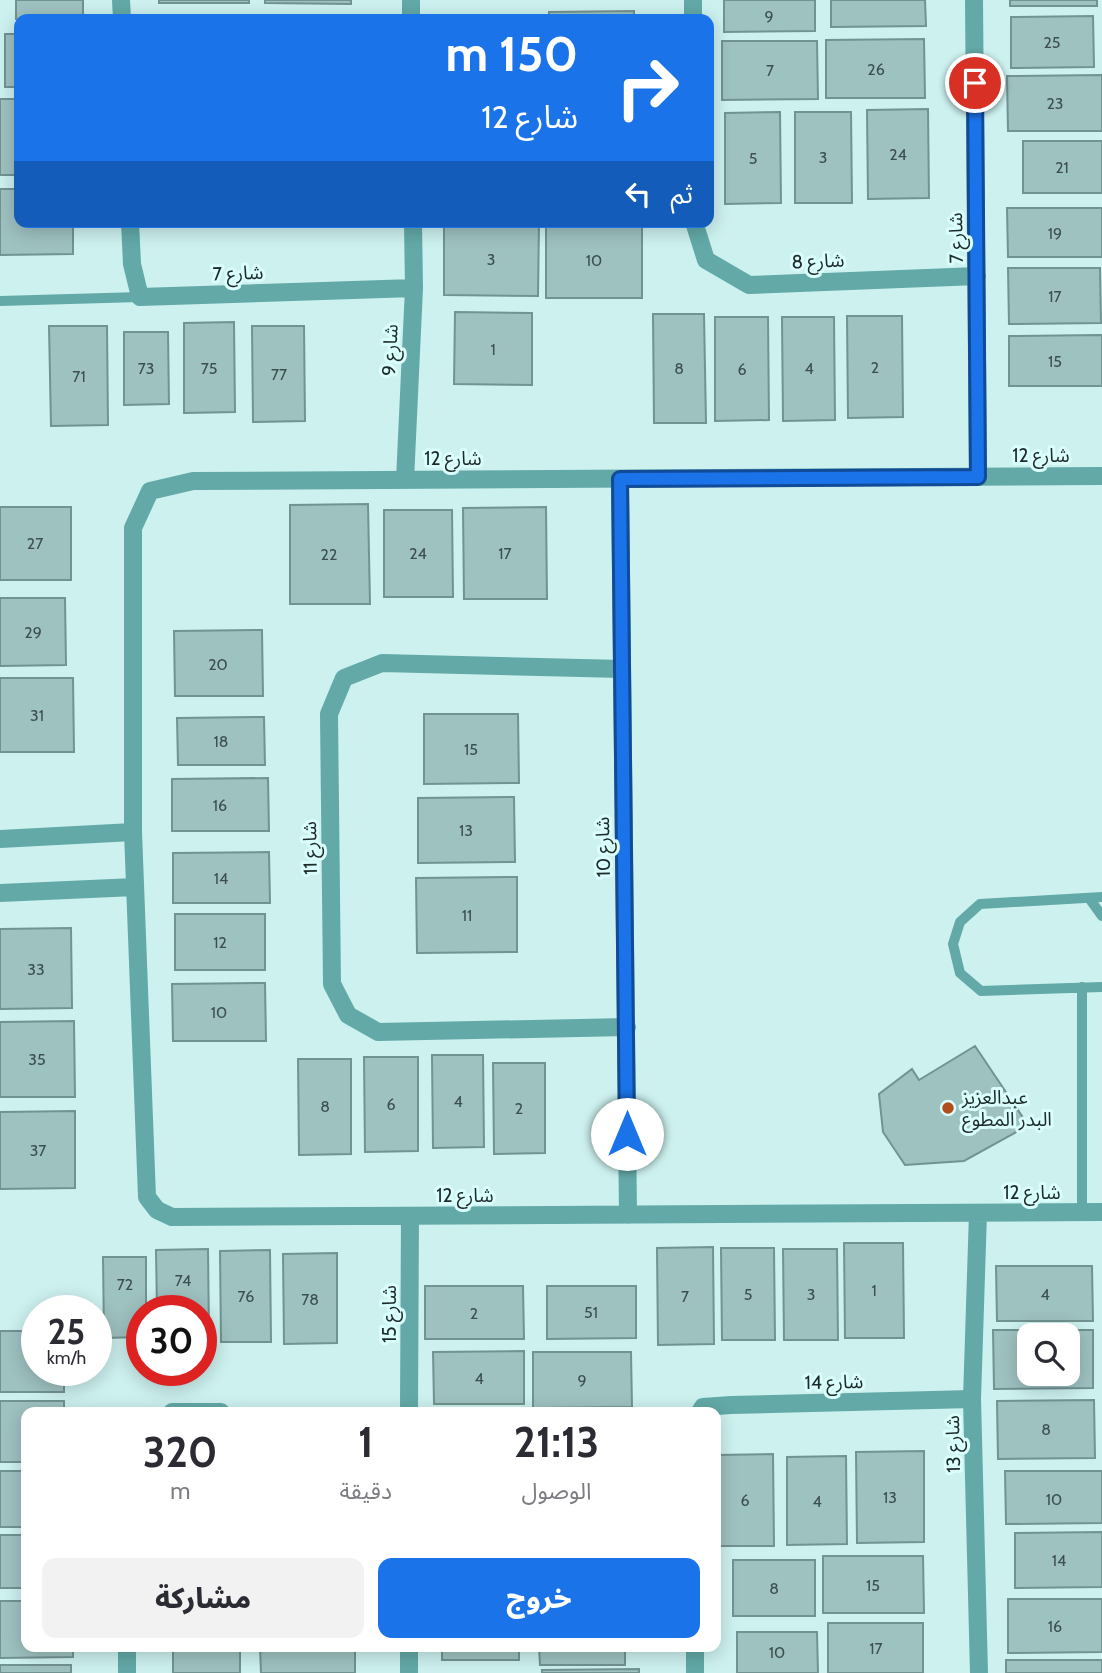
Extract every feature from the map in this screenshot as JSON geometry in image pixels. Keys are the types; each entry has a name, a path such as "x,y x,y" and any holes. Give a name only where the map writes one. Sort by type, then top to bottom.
{"street":[{"name":"شارع 7","path":"974,0 978,477"},
{"path":"130,228 132,264 140,297"},
{"name":"شارع 9","path":"405,480 414,288 413,228"},
{"name":"شارع 8","path":"696,228 706,260 750,285 977,276"},
{"name":"شارع 7","path":"140,297 414,288"},
{"name":"شارع 12","path":"1102,476 193,481 150,491 133,528 133,832 147,1197 157,1210 172,1217 1102,1212"},
{"name":"شارع 10","path":"620,479 628,1215"},
{"name":"شارع 11","path":"622,669 382,663 344,678 329,714 332,984 348,1015 378,1032 627,1027"},
{"path":"0,839 133,832"},
{"path":"0,893 135,887"},
{"name":"شارع 13","path":"978,1213 972,1399 979,1673"},
{"name":"شارع 15","path":"409,1407 410,1216"},
{"name":"شارع 14","path":"703,1407 972,1399"},
{"path":"127,1652 127,1673"},
{"path":"409,1652 409,1673"},
{"path":"695,1652 695,1673"}],"lane":[{"path":"0,301 140,297"},
{"path":"1100,984 981,991 960,973 953,944 960,922 980,904 1102,897"},
{"path":"1089,898 1102,916"},
{"path":"1082,987 1082,1212"}],"building":[{"path":"16,0 83,0 83,14 16,14"},
{"path":"159,0 249,0 249,3 159,3"},
{"path":"265,0 351,0 351,4 265,3"},
{"path":"724,0 815,0 815,31 724,32"},
{"path":"831,0 925,0 926,26 831,27"},
{"path":"1010,0 1097,0 1097,6 1010,6"},
{"path":"634,11 634,14 549,14"},
{"path":"1093,16 1094,67 1011,68 1011,17"},
{"path":"5,34 14,34 14,87 5,87"},
{"path":"924,39 925,98 826,98 826,40"},
{"path":"722,41 817,41 818,99 722,100"},
{"path":"1102,75 1102,131 1008,131 1007,76"},
{"path":"0,99 14,99 14,175 0,175"},
{"path":"928,109 929,198 868,199 867,110"},
{"path":"780,112 781,203 725,204 725,113"},
{"path":"795,112 851,112 852,203 795,203"},
{"path":"1023,141 1102,141 1102,193 1023,193"},
{"path":"0,189 14,189 14,228 73,228 73,254 0,255"},
{"path":"1007,208 1102,208 1102,257 1008,257"},
{"path":"444,228 539,228 538,296 444,295"},
{"path":"546,228 642,228 642,298 546,298"},
{"path":"1008,268 1100,268 1101,323 1009,324"},
{"path":"455,312 532,313 532,385 454,384"},
{"path":"653,314 704,314 706,423 654,423"},
{"path":"847,316 902,316 903,417 848,418"},
{"path":"715,317 768,317 769,420 715,421"},
{"path":"782,317 834,317 835,420 783,421"},
{"path":"234,322 235,412 184,413 184,323"},
{"path":"49,326 107,326 108,425 51,426"},
{"path":"252,326 304,326 305,421 253,422"},
{"path":"124,332 168,332 169,404 124,405"},
{"path":"1102,335 1102,386 1009,386 1009,336"},
{"path":"368,504 370,604 290,604 290,505"},
{"path":"0,507 71,507 71,580 0,580"},
{"path":"546,507 547,599 464,599 463,508"},
{"path":"384,510 452,510 453,597 384,597"},
{"path":"0,598 65,598 66,665 0,666"},
{"path":"262,630 263,696 175,696 174,631"},
{"path":"0,678 73,678 74,752 0,752"},
{"path":"424,714 518,714 519,783 424,784"},
{"path":"264,717 265,765 178,765 177,718"},
{"path":"268,778 269,831 172,831 172,779"},
{"path":"514,797 515,862 418,863 418,798"},
{"path":"269,852 270,903 173,903 173,853"},
{"path":"517,877 517,952 417,953 416,878"},
{"path":"175,914 265,914 265,970 175,970"},
{"path":"71,928 72,1008 0,1009 0,929"},
{"path":"265,983 266,1041 173,1041 172,984"},
{"path":"74,1021 75,1097 0,1097 0,1022"},
{"name":"عبدالعزيز البدر المطوع","path":"975,1046 1026,1122 1022,1129 964,1161 905,1165 883,1132 879,1094 912,1069 919,1080"},
{"path":"432,1055 483,1055 484,1147 433,1148"},
{"path":"364,1057 418,1057 418,1151 365,1152"},
{"path":"298,1059 351,1059 351,1154 299,1155"},
{"path":"493,1063 545,1063 545,1153 494,1154"},
{"path":"75,1111 75,1188 0,1189 0,1112"},
{"path":"844,1243 903,1243 904,1338 845,1338"},
{"path":"713,1247 714,1344 658,1345 657,1248"},
{"path":"721,1248 774,1248 775,1340 722,1340"},
{"path":"208,1249 209,1295 157,1295 156,1250"},
{"path":"783,1249 837,1249 838,1340 784,1340"},
{"path":"270,1250 271,1342 221,1342 220,1251"},
{"path":"337,1253 337,1343 284,1344 283,1254"},
{"path":"103,1257 146,1257 146,1295 126,1295 126,1337 112,1338 112,1295 103,1295"},
{"path":"996,1266 1092,1266 1093,1321 997,1321"},
{"path":"425,1286 523,1286 524,1339 425,1339"},
{"path":"547,1286 636,1286 636,1338 547,1339"},
{"path":"993,1330 1017,1330 1017,1386 1080,1386 1080,1330 1093,1330 1093,1388 994,1389"},
{"path":"0,1331 21,1331 21,1386 64,1386 64,1392 0,1392"},
{"path":"524,1351 524,1404 434,1404 433,1352"},
{"path":"533,1352 631,1352 632,1407 533,1407"},
{"path":"1094,1400 1095,1458 998,1459 997,1401"},
{"path":"0,1401 64,1401 64,1407 21,1407 21,1462 0,1462"},
{"path":"924,1451 924,1542 857,1543 856,1452"},
{"path":"773,1454 774,1546 721,1546 721,1455"},
{"path":"846,1456 847,1544 787,1545 787,1457"},
{"path":"0,1471 21,1471 21,1527 0,1527"},
{"path":"1005,1471 1102,1471 1102,1523 1006,1524"},
{"path":"1102,1532 1102,1587 1015,1588 1015,1533"},
{"path":"0,1535 21,1535 21,1588 0,1588"},
{"path":"823,1556 923,1556 924,1613 823,1613"},
{"path":"733,1560 815,1560 815,1616 733,1616"},
{"path":"1008,1599 1102,1599 1102,1652 1008,1653"},
{"path":"0,1601 21,1601 21,1652 73,1652 73,1657 0,1658"},
{"path":"828,1623 923,1623 923,1673 828,1673"},
{"path":"737,1632 817,1632 818,1673 737,1673"},
{"path":"173,1652 240,1652 240,1673 173,1673"},
{"path":"260,1652 355,1652 355,1673 261,1673"},
{"path":"442,1652 519,1652 519,1660 442,1660"},
{"path":"539,1652 625,1652 625,1665 540,1665"},
{"path":"1006,1660 1102,1660 1102,1673 1006,1673"},
{"path":"0,1665 71,1665 71,1673 0,1673"},
{"path":"639,1669 639,1673 542,1673 542,1670"}],"place":[{"name":"عبدالعزيز البدر المطوع","path":"948,1108"}],"route":[{"path":"627,1134 620,479 978,477 975,83"}]}
